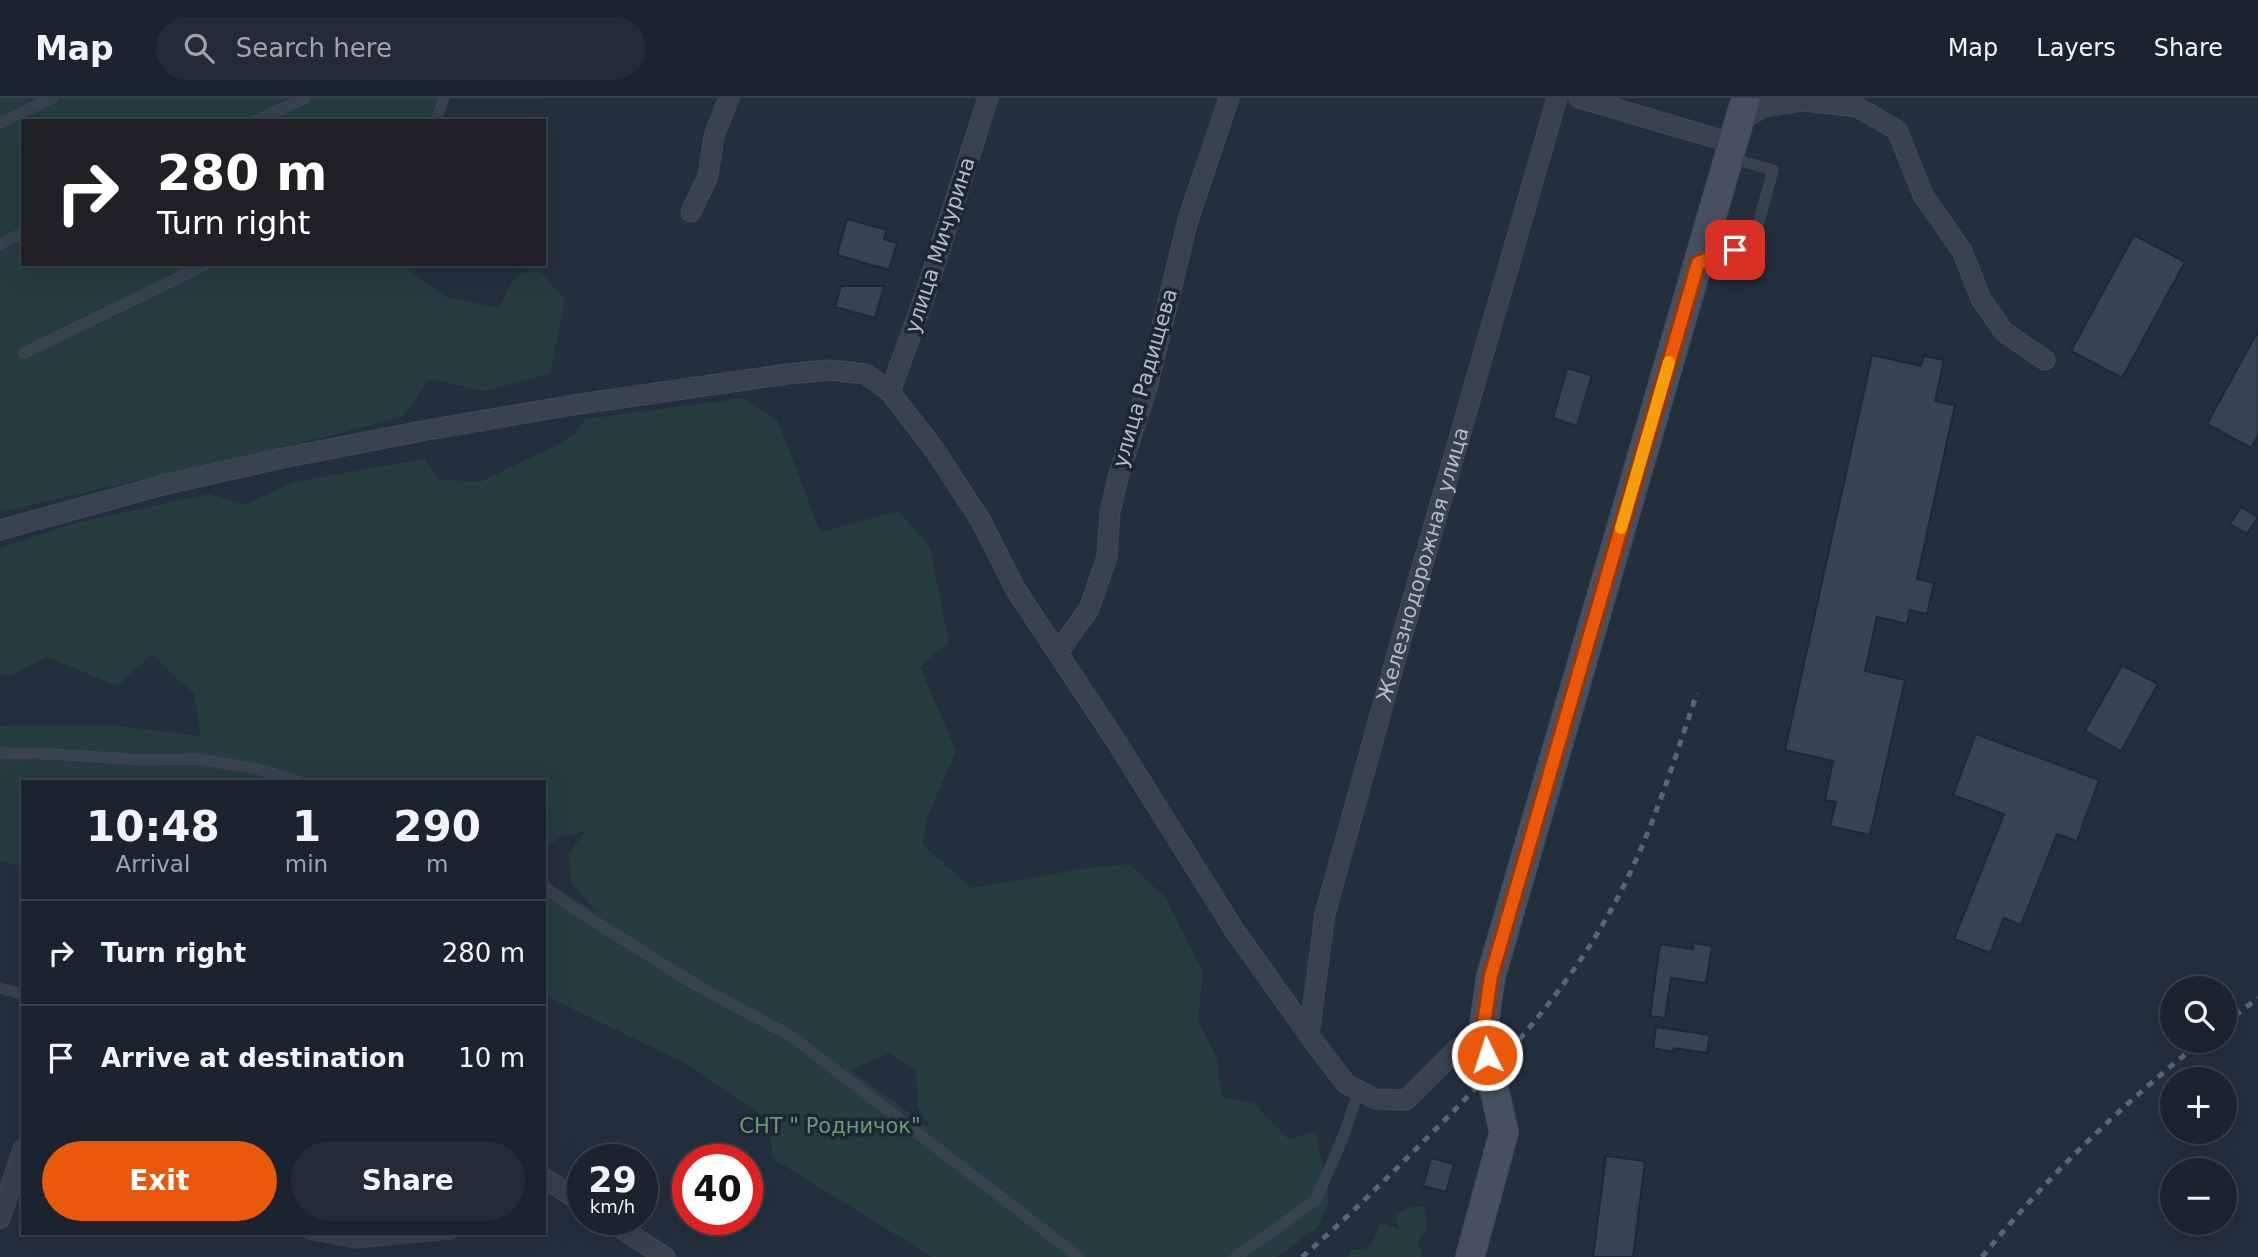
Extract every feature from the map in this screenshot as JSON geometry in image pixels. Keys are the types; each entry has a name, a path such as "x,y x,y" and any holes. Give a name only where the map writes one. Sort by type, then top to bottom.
{"street":[{"path":"691,212 708,176 714,136 729,98"},
{"name":"улица Мичурина","path":"890,392 923,302 988,98"},
{"name":"улица Радищева","path":"1058,652 1089,609 1107,557 1110,512 1118,477 1147,388 1188,220 1229,98"},
{"name":"Железнодорожная улица","path":"1309,1035 1325,914 1557,98"},
{"path":"1579,98 1736,130"},
{"path":"1471,1257 1504,1132 1482,1037 1491,976 1736,130 1763,107 1803,102 1857,107 1897,130 1923,195 1962,251 1981,299 2004,331 2045,360"},
{"path":"0,530 163,485 278,459 573,405 787,373 830,370 866,374 890,392 934,449 981,521 1016,590 1233,928 1346,1084 1375,1099 1406,1100 1429,1080 1456,1050 1482,1037"},
{"path":"0,1219 21,1155"},
{"path":"546,1179 567,1193"},
{"path":"631,1235 665,1257"}],"lane":[{"path":"0,123 52,98"},
{"path":"260,119 305,98"},
{"path":"437,119 444,98"},
{"path":"1698,263 1753,243 1773,170 1736,130"},
{"path":"0,244 21,234"},
{"path":"24,352 203,266"},
{"path":"0,753 142,760 198,759 258,769 293,780"},
{"path":"546,888 696,985 791,1036 1079,1257"},
{"path":"0,988 21,993"},
{"path":"1236,1257 1316,1200 1359,1091"},
{"path":"313,1235 357,1243 441,1235"}],"green space":[{"path":"0,98 438,98 430,119 21,119 21,266 404,266 444,296 498,308 517,274 540,271 565,300 550,373 485,391 429,379 403,416 326,437 0,512"},
{"name":"СНТ \" Родничок\"","path":"744,398 778,421 820,532 899,511 930,548 949,642 920,667 956,751 928,815 922,844 971,888 1080,869 1129,864 1165,897 1203,972 1198,1021 1217,1059 1222,1097 1254,1103 1289,1140 1316,1131 1329,1201 1317,1228 1276,1257 932,1257 772,1158 771,1122 689,1065 546,996 546,881 598,913 571,883 568,855 585,831 560,837 546,848 546,780 21,780 21,866 0,861 0,726 109,725 201,736 194,693 153,654 117,686 47,657 10,676 0,673 0,548 75,523 209,494 245,505 293,482 425,459 439,479 480,482 574,434 586,419","holes":["890,1053 916,1071 918,1108 931,1129 850,1070"]},
{"path":"1424,1206 1428,1229 1418,1240 1422,1257 1348,1257 1352,1250 1365,1250 1373,1242 1381,1222 1399,1229 1395,1214 1411,1207"}],"building":[{"path":"847,219 887,230 884,239 897,243 889,270 837,255"},
{"path":"2134,235 2185,262 2122,378 2071,351"},
{"path":"841,286 884,286 875,318 835,307"},
{"path":"2258,331 2258,436 2251,448 2207,424"},
{"path":"1872,355 1921,366 1924,356 1944,360 1935,401 1955,405 1917,579 1934,583 1927,614 1910,610 1907,624 1877,617 1865,671 1905,680 1870,835 1830,826 1836,802 1825,800 1833,761 1785,750"},
{"path":"1567,368 1592,375 1577,426 1553,418"},
{"path":"2241,507 2258,517 2247,534 2230,524"},
{"path":"2122,665 2158,684 2121,751 2085,731"},
{"path":"1976,734 2099,780 2077,841 2057,834 2021,925 2004,918 1990,953 1954,939 2004,814 1953,795"},
{"path":"1693,943 1712,946 1706,983 1671,978 1665,1018 1650,1016 1660,944 1693,949"},
{"path":"1656,1027 1710,1035 1707,1053 1674,1048 1673,1052 1653,1048"},
{"path":"1606,1156 1645,1161 1633,1257 1593,1257"},
{"path":"1431,1158 1454,1164 1446,1192 1423,1186"}],"railway":[{"path":"1302,1257 1380,1185 1477,1087 1550,1003 1572,973 1611,910 1637,858 1659,804 1697,693"},
{"path":"2237,1014 2258,998"},
{"path":"1982,1257 2032,1198 2086,1143 2188,1053"}],"slow traffic":[{"path":"1621,528 1669,362"}],"route":[{"path":"1487,1055 1482,1037 1491,976 1698,263 1735,250"}]}
